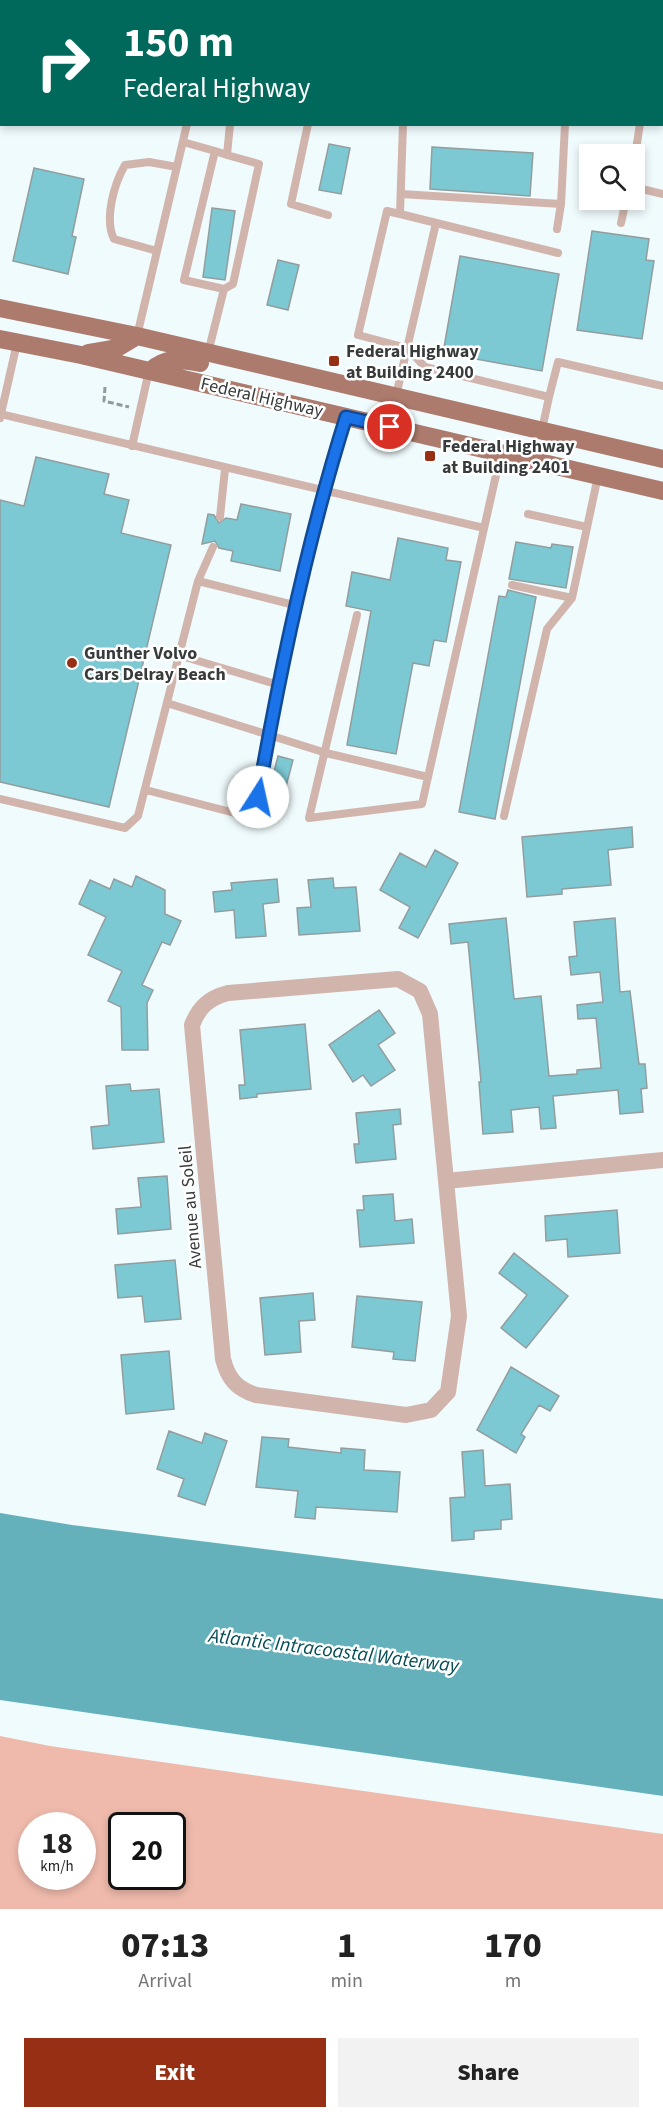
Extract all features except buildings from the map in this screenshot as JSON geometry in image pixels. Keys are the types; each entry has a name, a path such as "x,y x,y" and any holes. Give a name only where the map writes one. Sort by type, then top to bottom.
{"main road":[{"name":"Federal Highway","path":"0,308 137,336 663,459"},
{"path":"81,355 117,348 137,336"},
{"name":"Federal Highway","path":"9,341 81,355 663,491"},
{"path":"150,371 160,363 177,358 248,373 278,369"}],"street":[{"name":"Avenue au Soleil","path":"398,979 410,983 420,991 430,1014 446,1181 459,1316 448,1392 440,1402 430,1410 406,1415 256,1395 244,1391 226,1372 223,1359 192,1026 197,1013 215,997 228,993 398,979"},
{"path":"446,1181 663,1160"}],"lane":[{"path":"137,336 187,126"},
{"path":"227,154 230,126"},
{"path":"308,126 291,204 328,215"},
{"path":"400,214 403,126"},
{"path":"557,229 561,204 565,126"},
{"path":"637,144 640,126"},
{"path":"183,142 259,164 233,284 224,289 184,280 214,152"},
{"path":"157,251 114,239 108,220 120,174 125,165 149,162 177,167"},
{"path":"645,190 663,194"},
{"path":"401,194 561,204"},
{"path":"621,223 624,210"},
{"path":"549,397 425,367 407,348 358,335 387,212 558,253"},
{"path":"396,396 436,223"},
{"path":"208,353 224,289"},
{"path":"9,341 0,416 484,528"},
{"path":"542,430 558,362 663,386"},
{"path":"132,446 150,371"},
{"path":"146,790 254,818 279,685 323,490 346,417"},
{"path":"357,615 309,818 422,804 501,453"},
{"path":"220,517 225,469"},
{"path":"504,816 547,629 572,598 598,476"},
{"path":"528,514 587,527"},
{"path":"0,798 125,828 138,816 198,581 213,547"},
{"path":"198,581 298,606"},
{"path":"513,585 572,598"},
{"path":"178,655 279,685"},
{"path":"167,704 326,753 428,777"}],"path":[{"path":"105,387 104,400 129,406 127,416"}],"shaded area":[{"path":"0,1736 50,1746 663,1834 663,1909 0,1909"}],"water":[{"name":"Atlantic Intracoastal Waterway","path":"0,1513 72,1525 663,1599 663,1796 0,1700"}],"place":[{"name":"Federal Highway at Building 2400","path":"334,361"},
{"name":"Federal Highway at Building 2401","path":"430,456"},
{"name":"Gunther Volvo Cars Delray Beach","path":"72,663"}],"route":[{"path":"258,797 279,685 323,490 346,417 390,427"}]}
